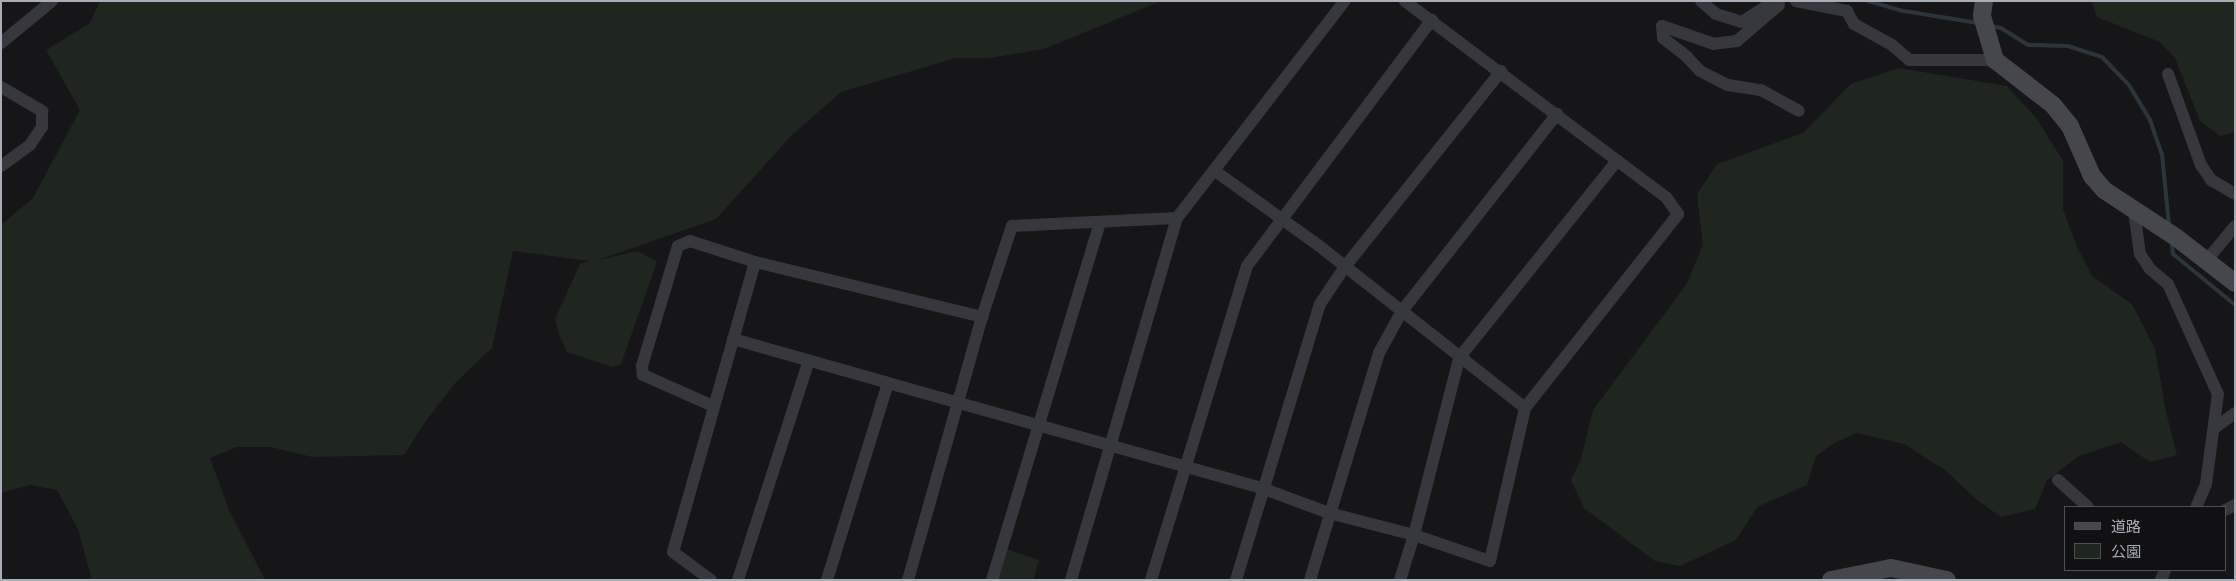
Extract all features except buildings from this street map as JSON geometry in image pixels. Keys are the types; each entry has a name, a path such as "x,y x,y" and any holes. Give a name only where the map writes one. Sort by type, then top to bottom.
{"street":[{"path":"1,43 52,1"},
{"path":"1071,580 1177,218 1216,171 1344,1"},
{"path":"733,339 1185,469 1264,489 1329,513 1414,535 1490,561 1525,408 1678,214 1666,198 1501,71 1405,1"},
{"path":"1701,1 1716,14 1742,22 1765,7 1796,2 1847,11 1854,24 1892,45 1910,60 1995,60 2054,105 2070,126 2092,176 2104,190 2207,260 2235,284"},
{"path":"1780,5 1737,41 1714,44 1662,26 1662,38 1687,57 1700,71 1728,86 1761,90 1799,110"},
{"path":"1984,17 1995,60"},
{"path":"1151,580 1247,266 1432,20"},
{"path":"1236,580 1320,304 1344,268 1501,71"},
{"path":"2168,74 2201,165 2211,180 2235,194"},
{"path":"1,87 42,111 42,127 30,145 1,166"},
{"path":"1310,580 1379,353 1402,312 1557,114"},
{"path":"1400,580 1414,535 1459,358 1617,161"},
{"path":"1216,171 1283,218 1344,268 1525,408"},
{"path":"2134,211 2140,254 2150,269 2168,284 2218,394 2216,427 2206,484 2196,506"},
{"path":"908,580 982,317 1012,226 1177,218"},
{"path":"992,580 1040,427 1100,222"},
{"path":"2207,260 2235,226"},
{"path":"713,406 643,375 642,366 678,246 690,241 755,262 982,317"},
{"path":"711,580 673,552 755,262"},
{"path":"738,580 809,360"},
{"path":"827,580 888,383"},
{"path":"2216,427 2235,413"},
{"path":"2058,480 2087,506"},
{"path":"1831,580 1891,568 1947,580"}],"green space":[{"path":"100,1 1161,1 1044,49 990,58 956,58 841,92 791,136 716,219 598,260 638,251 657,262 621,364 613,367 567,352 559,334 555,319 580,264 590,261 513,251 492,348 456,382 425,422 404,455 312,457 271,447 237,447 210,458 229,510 265,580 92,580 78,529 57,490 30,485 1,493 1,225 33,198 80,110 46,50 90,23"},
{"path":"2235,1 2235,132 2221,136 2200,121 2175,58 2160,42 2097,17 2092,2"},
{"path":"1899,68 2007,86 2037,119 2063,161 2063,209 2077,247 2092,276 2132,304 2155,349 2166,412 2177,455 2150,462 2121,442 2079,456 2047,480 2035,509 2001,517 1976,499 1945,470 1904,444 1857,433 1834,443 1816,456 1807,485 1757,507 1736,540 1680,566 1655,561 1584,508 1571,480 1581,459 1593,410 1686,285 1703,245 1697,194 1717,164 1803,133 1851,84"},
{"path":"1006,549 1039,560 1033,580 997,580"}],"waterway":[{"path":"1868,1 1904,11 1978,23"},
{"path":"1990,26 2001,28 2028,45 2068,46 2102,57 2129,85 2150,120 2162,154 2169,225"},
{"path":"2172,244 2173,254 2235,305"}]}
